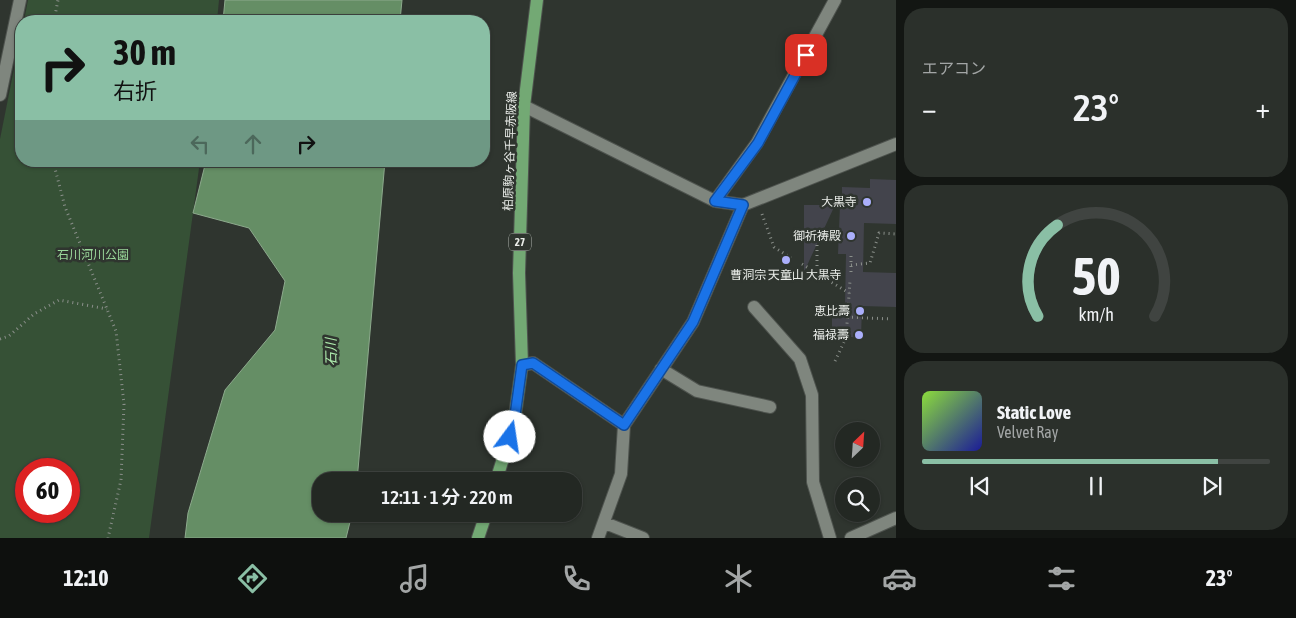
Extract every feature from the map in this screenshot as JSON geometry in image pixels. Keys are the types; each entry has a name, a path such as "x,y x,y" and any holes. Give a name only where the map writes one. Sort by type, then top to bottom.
{"main road":[{"name":"柏原駒ヶ谷千早赤阪線","path":"499,472 514,423 522,365 519,273 524,106 537,0"},
{"path":"478,538 483,522"}],"street":[{"path":"17,15 20,0"},
{"path":"715,201 758,143 835,0"},
{"path":"0,95 15,24"},
{"path":"524,106 715,201 743,205 896,144"},
{"path":"598,538 621,474 624,425 693,322 743,205"},
{"path":"754,307 800,359 812,395 813,482 830,538"},
{"path":"522,365 533,363 624,425"},
{"path":"661,369 697,391 770,406"},
{"path":"851,538 896,518"},
{"path":"604,524 643,538"}],"path":[{"path":"55,15 58,0"},
{"path":"55,167 65,207 116,330 124,404 121,480 108,538"},
{"path":"762,216 774,247 791,258"},
{"path":"851,265 870,263 879,233 896,234"},
{"path":"817,240 817,274"},
{"path":"850,272 851,254"},
{"path":"802,264 849,293"},
{"path":"835,361 846,334 850,280"},
{"path":"0,339 9,336 34,314 59,300 107,309"},
{"path":"847,317 891,319"},
{"path":"821,333 846,334"}],"green space":[{"path":"28,0 219,0 218,15 25,15"},
{"name":"石川河川公園","path":"15,64 15,167 199,167 149,538 0,538 0,139"}],"water":[{"path":"225,0 402,0 401,15 224,15"},
{"name":"石川","path":"204,167 384,167 358,472 312,472 312,522 350,522 346,538 185,538 188,513 225,390 275,330 285,281 249,228 193,213"}],"building":[{"path":"870,179 896,180 896,224 864,223 863,272 896,273 896,307 862,306 861,338 832,335 832,304 845,305 846,254 838,254 842,187 870,188"},
{"path":"804,205 835,205 804,272"}],"place":[{"name":"大黒寺","path":"867,202"},
{"name":"御祈祷殿","path":"851,236"},
{"name":"曹洞宗 天童山 大黒寺","path":"786,260"},
{"name":"恵比壽","path":"860,311"},
{"name":"福禄壽","path":"859,335"}],"route":[{"path":"510,437 514,423 522,365 533,363 624,425 693,322 743,205 715,201 758,143 806,55"}]}
